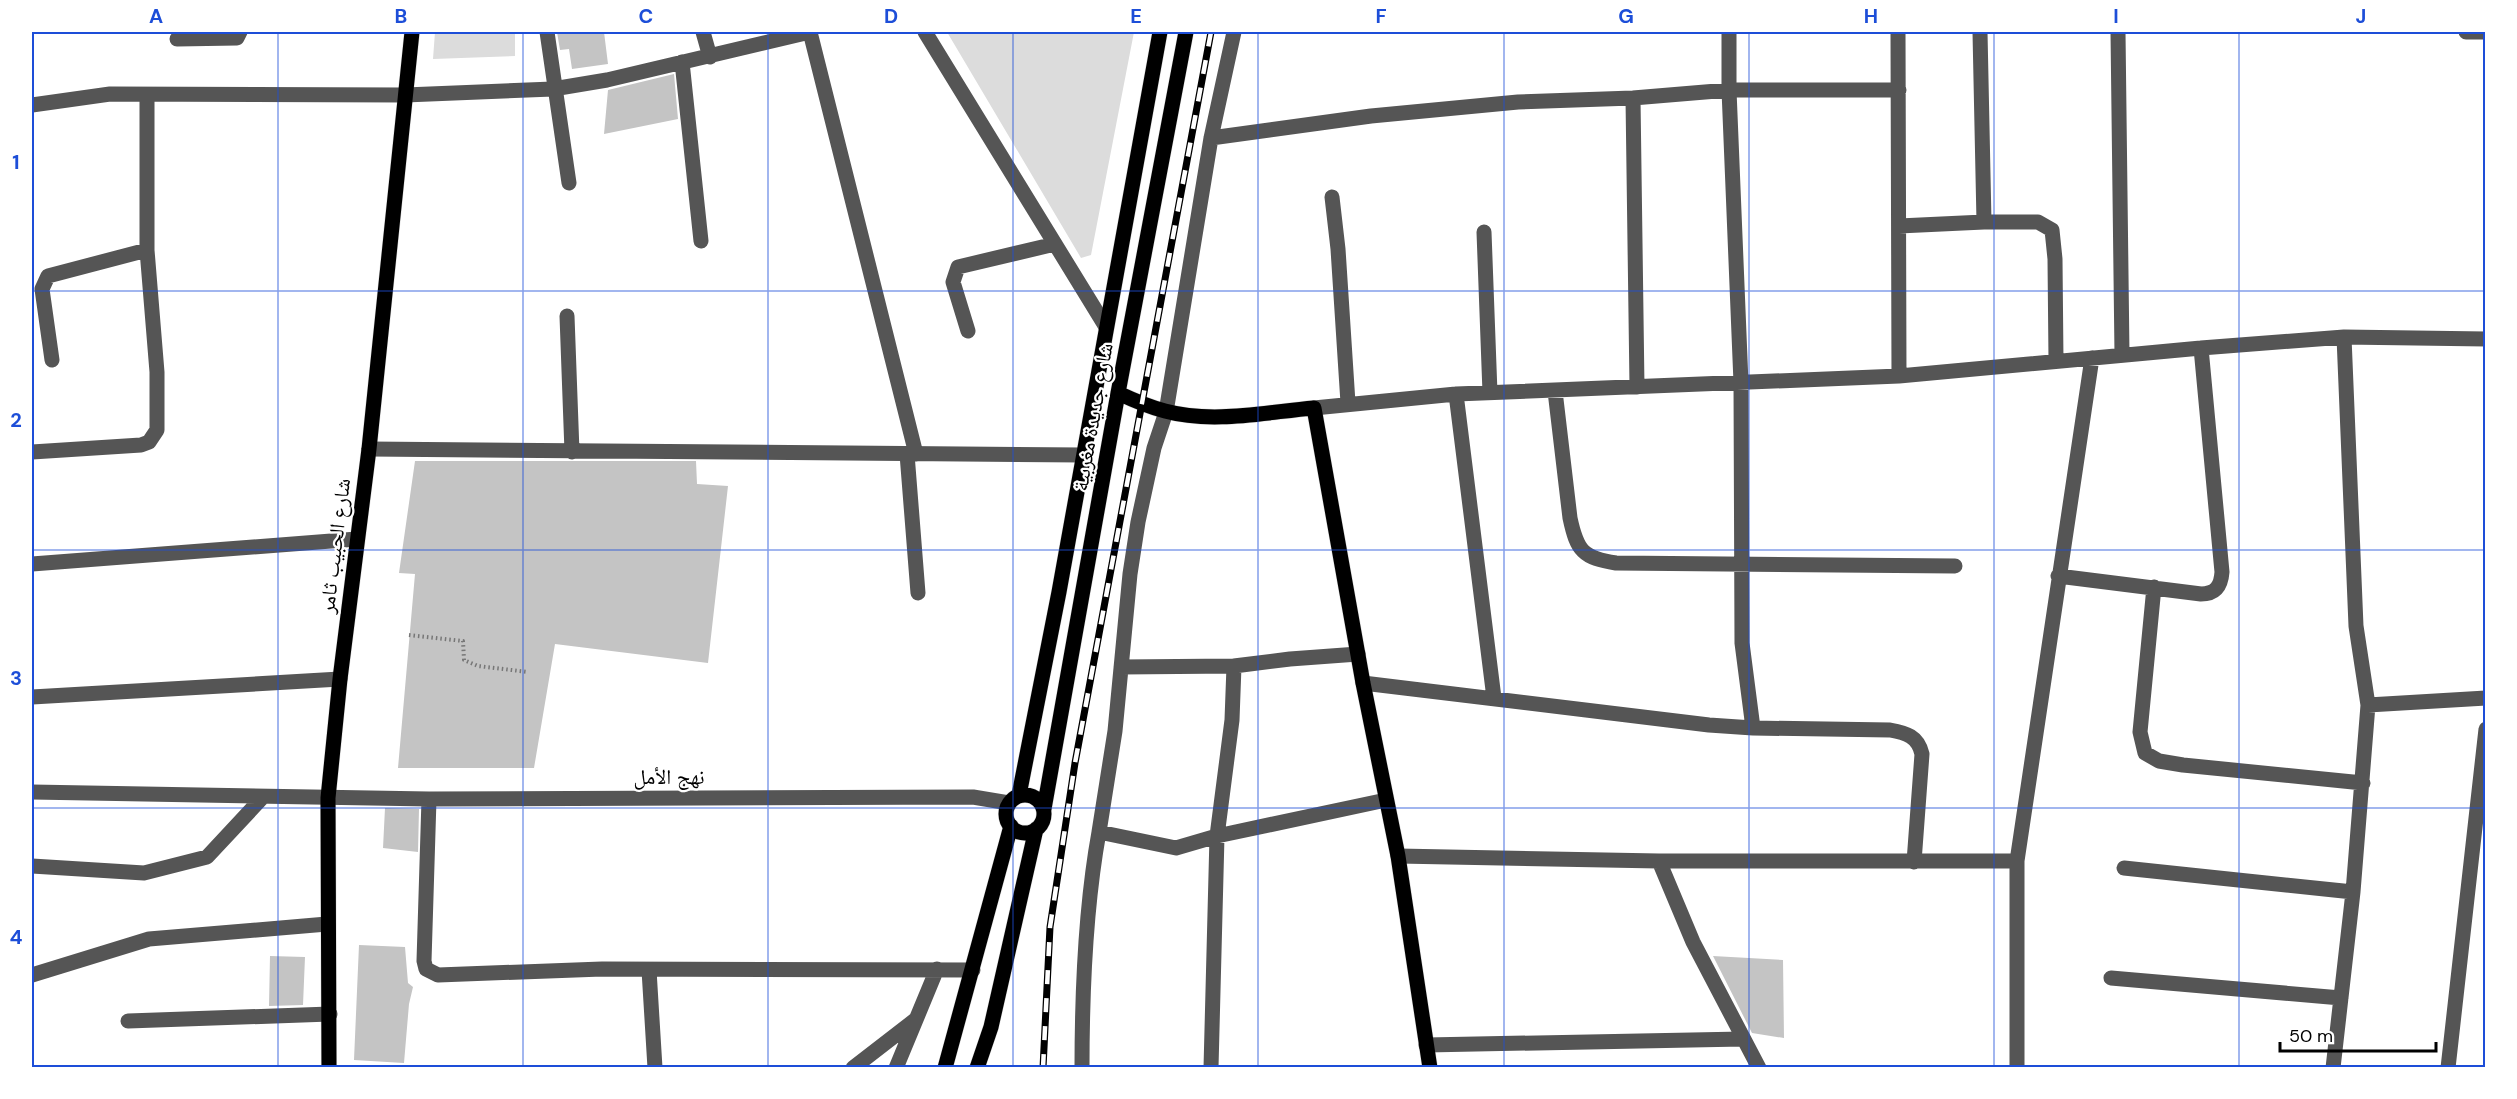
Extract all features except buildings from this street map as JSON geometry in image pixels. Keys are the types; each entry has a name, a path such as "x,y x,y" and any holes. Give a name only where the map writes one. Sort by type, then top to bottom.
{"main road":[{"name":"شارع الحبيب ثامر","path":"329,1068 328,798 340,679 369,449 412,32"},
{"name":"شارع جديدة مغربية","path":"1014,799 1083,455 1160,32"},
{"name":"شارع جديدة مغربية","path":"1044,809 1118,393 1186,32"},
{"path":"1118,393 1166,412 1212,417 1314,408 1363,683 1398,856 1430,1068"},
{"path":"945,1068 1011,826 1006,810 1014,799 1034,796 1044,809 1041,824 1036,829 1023,833 1011,826"},
{"path":"977,1068 991,1027 1036,829"}],"street":[{"path":"177,39 237,38 240,32"},
{"path":"547,32 553,89 569,183"},
{"path":"703,32 710,57"},
{"path":"32,105 98,95 405,95 553,89 607,80 810,32 911,454 918,593"},
{"path":"925,32 1106,327"},
{"path":"1082,1068 1082,990 1093,867 1115,732 1130,574 1138,522 1154,448 1166,412 1211,138 1234,32"},
{"path":"1729,32 1729,90 1741,383 1742,643 1753,728"},
{"path":"1898,32 1899,376"},
{"path":"1980,32 1984,222"},
{"path":"2118,32 2122,355"},
{"path":"2468,32 2486,32"},
{"path":"682,62 700,240"},
{"path":"1211,138 1371,116 1518,102 1633,98 1729,90 1899,90"},
{"path":"32,452 141,445 154,437 157,430 157,372 147,250 147,95"},
{"path":"1633,98 1637,387"},
{"path":"1332,197 1338,249 1348,403"},
{"path":"1899,226 2038,222 2052,230 2055,251 2056,361"},
{"path":"1484,232 1490,393"},
{"path":"968,331 953,282 958,267 1055,244"},
{"path":"52,360 42,289 48,276 147,250"},
{"path":"567,316 573,452"},
{"path":"1314,408 1456,394 1899,376 2344,337 2486,339"},
{"path":"2333,1068 2353,892 2368,705 2356,626 2344,337"},
{"path":"2058,576 2208,594 2217,589 2221,582 2221,556 2201,348"},
{"path":"2017,1068 2017,861 2092,358"},
{"path":"1555,391 1574,539 1586,555 1595,560 1616,563 1955,567"},
{"path":"1456,394 1494,698"},
{"path":"369,449 1083,455"},
{"path":"32,564 357,539"},
{"path":"2154,587 2140,732 2145,753 2159,761 2183,765 2363,783"},
{"path":"1121,667 1234,666 1358,654"},
{"path":"1211,1068 1217,836 1232,720 1234,666"},
{"path":"32,697 340,679"},
{"path":"1363,683 1709,725 1890,730 1907,734 1915,739 1922,754 1914,862"},
{"path":"2368,705 2486,698"},
{"path":"2448,1068 2486,729"},
{"name":"نهج الأمل","path":"32,792 429,800 973,796 1014,799"},
{"path":"32,866 144,873 207,857 262,798"},
{"path":"429,800 424,961 426,969 438,975 602,969 973,970"},
{"path":"1099,832 1176,848 1217,836 1386,800"},
{"path":"1398,856 1659,861 2017,861"},
{"path":"1659,861 1693,942 1760,1068"},
{"path":"2124,868 2353,892"},
{"path":"32,975 149,939 327,924"},
{"path":"896,1068 937,969"},
{"path":"649,970 657,1064"},
{"path":"2111,978 2341,998"},
{"path":"128,1021 330,1014"},
{"path":"853,1068 917,1018"},
{"path":"1426,1045 1743,1039"}],"path":[{"path":"410,635 463,642 464,660 478,666 528,672"}],"shaded area":[{"path":"435,32 515,32 515,56 433,59"},
{"path":"947,32 1134,32 1091,255 1081,258"}],"railway":[{"path":"1043,1068 1050,927 1075,763 1211,32"}]}
